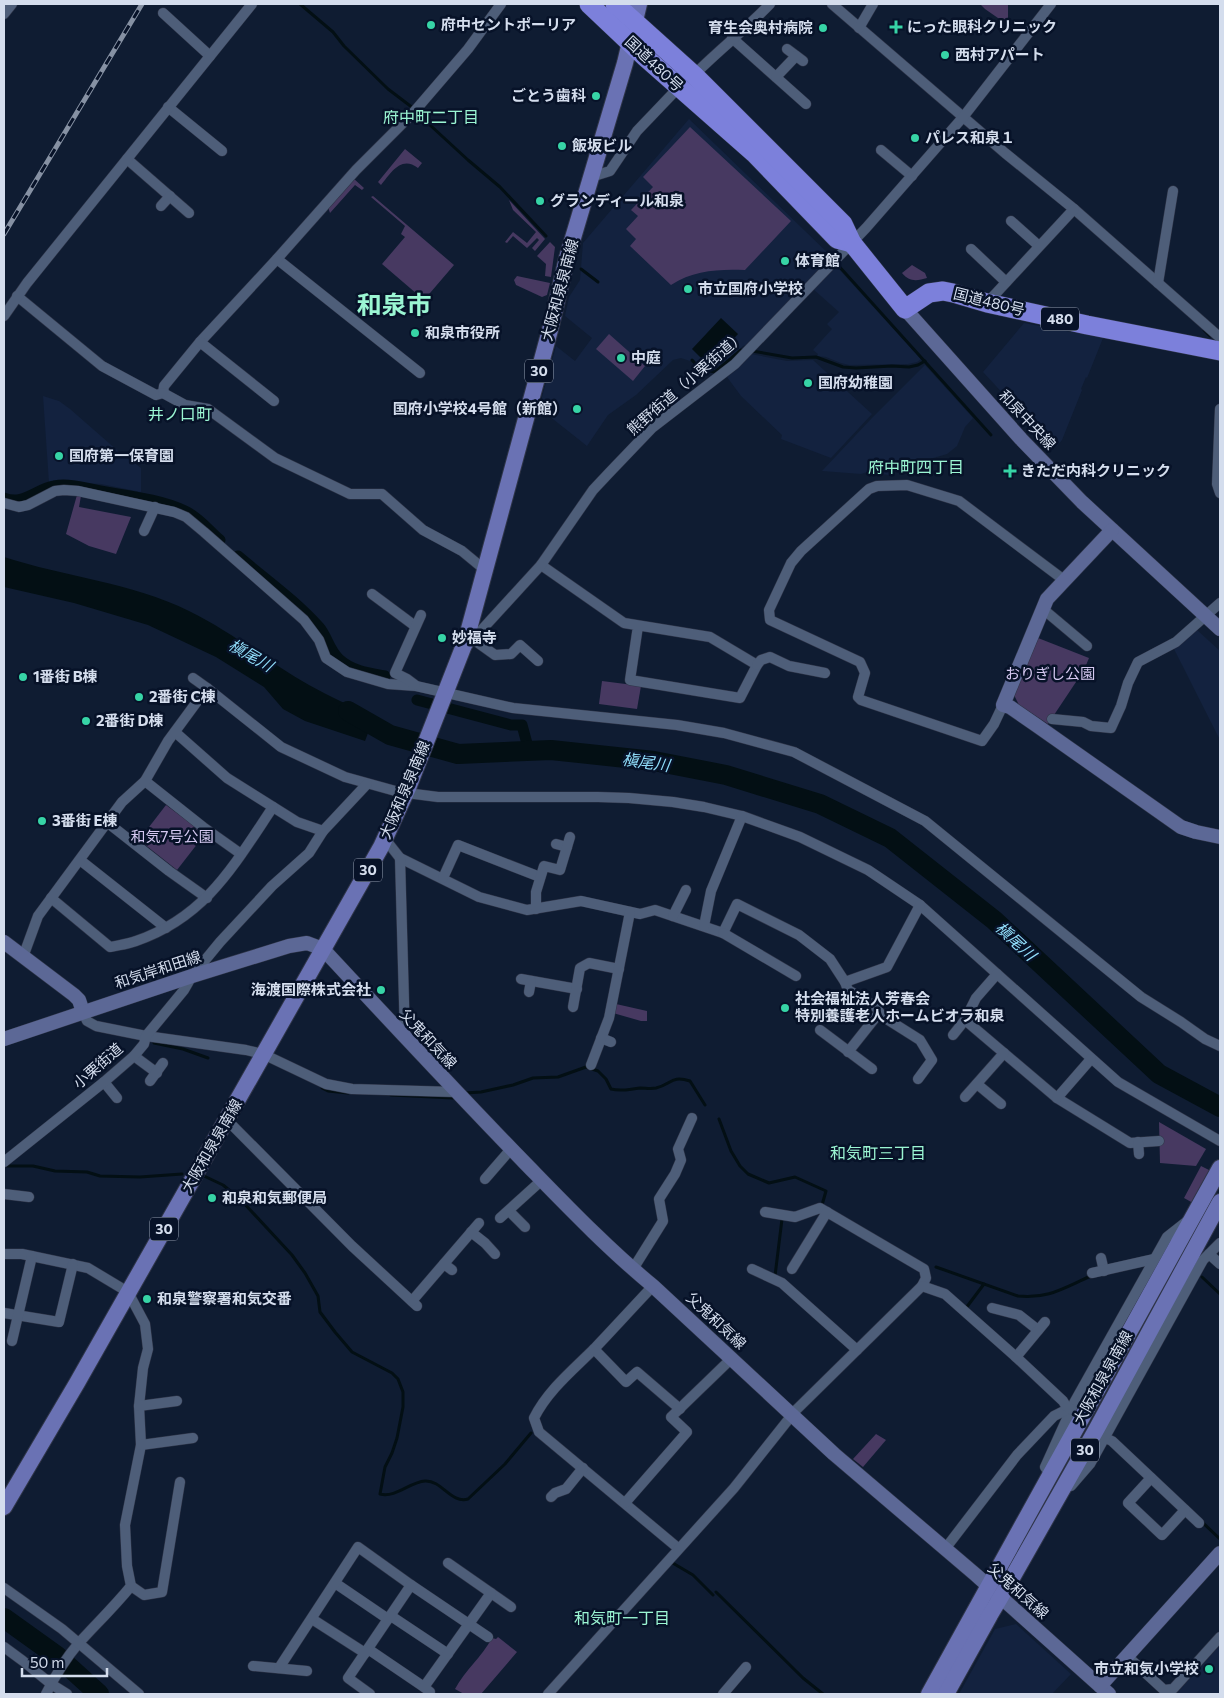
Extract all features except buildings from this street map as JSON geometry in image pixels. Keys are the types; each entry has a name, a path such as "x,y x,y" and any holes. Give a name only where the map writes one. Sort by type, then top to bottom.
{"highway":[{"name":"国道480号","path":"615,4 637,12 694,75 843,224 852,243 905,309 929,293 943,291 987,303 1087,325 1220,351"},
{"path":"625,4 637,12"},
{"name":"国道480号","path":"590,7 754,153 837,239 852,243"}],"main road":[{"name":"大阪和泉泉南線","path":"4,1506 323,950 385,839 407,790 466,640 550,330 579,205 591,177 625,63 637,12"},
{"name":"和泉中央線","path":"905,309 1021,439 1082,502 1220,629"},
{"path":"1112,530 1048,599 1003,705 1010,707 1181,827 1220,837"},
{"path":"4,942 74,995 79,1000 83,1012"},
{"name":"和気岸和田線","path":"4,1039 42,1028 83,1012 192,976 289,946 307,943 323,950"},
{"name":"父鬼和気線","path":"323,950 455,1092 586,1226 794,1414 834,1454 945,1549 1104,1690"},
{"name":"大阪和泉泉南線","path":"946,1694 1050,1474 1220,1168"},
{"name":"大阪和泉泉南線","path":"929,1694 994,1592 1052,1507 1220,1202"},
{"path":"1104,1690 1127,1656 1220,1552"}],"street":[{"path":"4,316 17,296 252,4"},
{"path":"163,393 164,386 200,342 356,170 413,113 468,49 501,4"},
{"path":"694,75 770,4"},
{"path":"832,4 1005,153 1074,209 1220,336"},
{"path":"859,28 873,4"},
{"name":"熊野街道（小栗街道）","path":"461,651 474,640 541,565 593,490 652,428 735,364 852,243 964,116 1051,4"},
{"path":"163,13 210,56"},
{"path":"732,38 806,104"},
{"path":"776,77 799,58 787,49"},
{"path":"591,177 610,171 637,131 679,87"},
{"path":"168,107 222,151"},
{"path":"881,150 912,176"},
{"path":"126,159 189,214"},
{"path":"1158,283 1173,191"},
{"path":"161,206 170,196"},
{"path":"987,303 1074,209"},
{"path":"1011,221 1039,246"},
{"path":"971,249 1006,282"},
{"path":"277,259 420,373"},
{"path":"17,296 102,366 156,395 163,393 185,405 208,409 275,458 350,494 382,494 423,530 462,551 485,570"},
{"path":"200,342 270,398 259,403"},
{"path":"225,377 232,368"},
{"path":"1219,486 1220,409"},
{"path":"1003,705 994,724 982,741 861,700 858,696 864,673 860,662 770,620 769,610 791,564 801,551 869,489 877,486 907,485 958,501 1064,580"},
{"path":"4,503 18,507 28,505 55,491 78,491 155,507 186,517 304,620 319,640 326,658 347,672 388,684 416,686 444,696 513,708 677,725 724,733 794,752 926,821 1141,997 1205,1039 1220,1046"},
{"path":"144,531 155,507"},
{"path":"541,565 624,623 710,636 758,666"},
{"path":"372,594 416,626"},
{"path":"1052,720 1083,722 1091,726 1111,728 1138,662 1176,642 1220,603"},
{"path":"1043,609 1087,646"},
{"path":"416,686 408,679 395,673 421,615"},
{"path":"638,626 630,680 740,698 761,660 770,657 789,666 819,669"},
{"path":"474,640 495,655 511,654 520,645 538,661"},
{"path":"193,678 281,747 345,777 368,784 438,797 629,798 704,807 742,816 800,837 868,870 920,905 1118,1082 1220,1141"},
{"path":"23,957 38,916 122,802 145,781 168,741 207,688"},
{"path":"175,732 227,778 297,822 323,831"},
{"path":"145,781 203,827 241,854"},
{"path":"192,976 220,942 272,886 309,853 323,831 368,784"},
{"path":"51,898 110,947 135,942 166,928 189,914 207,898 241,854 273,807"},
{"path":"704,926 711,891 742,816"},
{"path":"108,823 207,898"},
{"path":"385,839 400,858 479,897 528,910 581,901 640,914 655,910 723,933 796,976"},
{"path":"536,909 536,892 544,866 560,870 568,842 556,844"},
{"path":"443,878 458,845 540,877"},
{"path":"400,858 404,1037"},
{"path":"80,860 166,928"},
{"path":"673,916 686,890"},
{"path":"723,933 737,904 799,935 830,959 848,990 875,1006 882,1016 920,1040 932,1060 918,1079"},
{"path":"845,982 887,967 920,905"},
{"path":"591,1065 606,1040 630,912"},
{"path":"574,1007 580,968 589,963 619,969"},
{"path":"953,1035 965,1020 976,998 998,974"},
{"name":"小栗街道","path":"4,1162 134,1056 144,1044 146,1036 184,990 192,976"},
{"path":"529,992 526,980 577,989"},
{"path":"83,1012 87,1021 96,1026 146,1036 263,1054 326,1084 352,1089 455,1092"},
{"path":"848,1052 879,1013"},
{"path":"965,1020 1057,1098 1130,1142 1159,1141"},
{"path":"820,1030 872,1069"},
{"path":"965,1097 1004,1053"},
{"path":"134,1056 157,1072"},
{"path":"1057,1098 1091,1059"},
{"path":"150,1081 163,1063"},
{"path":"104,1082 117,1098"},
{"path":"977,1084 1001,1104"},
{"path":"633,1269 663,1221 659,1199 675,1174 681,1160 678,1149 692,1118"},
{"path":"227,1120 352,1246 415,1303 448,1267 479,1223"},
{"path":"1138,1142 1139,1154"},
{"path":"485,1179 511,1149"},
{"path":"500,1218 542,1180"},
{"path":"4,1194 29,1196"},
{"path":"548,1694 734,1488 796,1410 922,1286 926,1278 924,1269 820,1208 795,1217 764,1212"},
{"path":"509,1211 525,1227"},
{"path":"792,1269 827,1212"},
{"path":"1050,1474 1045,1467 1071,1409 1154,1259 1167,1237 1192,1218"},
{"path":"471,1232 495,1254"},
{"path":"1052,1507 1090,1464 1202,1260 1220,1243"},
{"path":"4,1254 22,1254 88,1268 128,1292 145,1324 148,1349 143,1368 139,1406 141,1444 125,1526 127,1566 131,1586 144,1595 162,1592 171,1568 180,1515 180,1482"},
{"path":"1209,1254 1220,1264"},
{"path":"12,1341 32,1256"},
{"path":"1101,1258 1104,1271"},
{"path":"1092,1273 1154,1259"},
{"path":"4,1313 59,1322 73,1264"},
{"path":"752,1269 782,1283 857,1350"},
{"path":"653,1286 594,1349 559,1382 538,1409 534,1418 540,1432 678,1548"},
{"path":"922,1286 945,1294 1020,1360 1071,1409"},
{"path":"992,1308 1004,1306 1041,1326 1020,1360 1015,1372"},
{"path":"594,1349 626,1382 637,1372 680,1409"},
{"path":"625,1504 687,1432 671,1418 732,1358"},
{"path":"139,1406 177,1401"},
{"path":"945,1549 1017,1456 1054,1416 1071,1409"},
{"path":"141,1444 193,1438"},
{"path":"1105,1438 1112,1441 1199,1523"},
{"path":"551,1497 555,1493 566,1489 583,1468"},
{"path":"1151,1478 1128,1503 1162,1535 1185,1510"},
{"path":"279,1668 358,1548 488,1637"},
{"path":"448,1562 511,1607"},
{"path":"335,1583 448,1654"},
{"path":"370,1694 348,1678 411,1585"},
{"path":"46,1694 78,1644 131,1586"},
{"path":"4,1588 62,1629 138,1694"},
{"path":"312,1619 367,1651 426,1691 448,1654 491,1593"},
{"path":"1127,1656 1164,1690 1173,1689 1220,1637"},
{"path":"4,1647 67,1694"},
{"path":"253,1666 307,1671"},
{"path":"723,1694 746,1667"},
{"path":"555,1686 564,1694"}],"shaded area":[{"name":"市立国府小学校","path":"689,119 832,257 747,345 712,369 705,369 693,359 690,361 681,358 673,360 636,395 608,415 587,446 539,408 556,346 575,361 592,338 565,316 569,297 580,280 583,243"},
{"path":"836,266 921,359 908,364 849,365 817,356 818,354 813,350 832,329 827,324 839,312 812,288"},
{"path":"1024,323 1103,338 1062,440 1057,446 1037,425 1027,411 1024,409 1020,412 983,372"},
{"path":"751,354 787,361 813,360 872,414 831,458 781,439 782,435 741,396 727,377"},
{"path":"925,365 973,418 965,427 957,446 947,454 913,464 889,475 867,472 861,474 822,471 871,419"},
{"path":"43,396 59,401 70,409 118,451 141,468 141,492 101,484 49,483"},
{"path":"1197,630 1220,651 1220,740 1173,647"},
{"path":"1016,1624 1071,1674 1052,1694 959,1694 995,1629"},
{"name":"市立和気小学校","path":"1220,1645 1220,1694 1176,1694"}],"green space":[{"path":"980,4 1008,4 1008,25 985,9"},
{"path":"690,127 791,221 745,270 698,273 671,285 630,246 636,239 626,229 638,216 631,210 653,187 643,177"},
{"path":"405,149 422,163 418,168 406,163 397,167 381,185 378,182"},
{"path":"353,178 364,188 362,190 355,185 330,213 328,207"},
{"path":"373,196 454,265 424,300 382,264 405,237 401,234 405,226 371,197"},
{"path":"509,200 545,239 535,251 532,248 539,240 537,238 527,248 513,236 507,243 505,242 513,232 527,243 536,232 513,210"},
{"path":"550,242 555,247 551,277 545,276 546,264 537,256"},
{"path":"912,265 925,273 927,278 913,280 907,278 902,273"},
{"path":"517,276 550,283 547,295 542,297 516,285 514,280"},
{"name":"中庭","path":"609,334 645,366 633,381 596,349"},
{"path":"77,495 81,496 79,507 131,517 116,554 89,546 66,534"},
{"name":"おりぎし公園","path":"1038,638 1089,658 1084,670 1048,724 1019,705 1014,695"},
{"path":"602,681 641,686 637,709 599,704"},
{"name":"和気7号公園","path":"166,805 205,834 177,870 139,840"},
{"path":"616,1004 647,1011 647,1021 613,1013"},
{"path":"1159,1122 1206,1149 1196,1166 1160,1163"},
{"path":"1201,1166 1211,1171 1193,1203 1184,1198"},
{"path":"876,1434 886,1440 863,1467 853,1459"},
{"path":"498,1637 517,1652 481,1694 464,1694 455,1689 492,1638 496,1639"}],"water":[{"path":"721,318 738,334 709,366 692,349"},
{"path":"4,557 144,593 167,601 205,619 309,685 374,717 365,741 305,721 283,709 264,687 216,657 148,625 74,603 4,587"}],"waterway":[{"path":"300,4 333,32 344,46 388,89 413,108"},
{"path":"418,114 500,187 546,236"},
{"path":"837,264 991,435"},
{"path":"581,269 598,282"},
{"path":"1204,330 1210,336"},
{"path":"692,360 700,369 715,372 741,350"},
{"path":"752,351 792,358 816,357 843,367 856,368 909,367 925,361"},
{"path":"1021,414 1025,412 1035,426"},
{"path":"4,498 11,500 23,499 47,488 65,485 143,498 185,511 200,521 220,540"},
{"path":"238,556 310,617 322,631 339,659 355,669 385,676"},
{"path":"417,700 511,725 522,725 529,751"},
{"name":"槇尾川","path":"348,711 390,735 458,754 551,750 654,761 726,775 820,804 890,838 994,920 1159,1074 1220,1107"},
{"path":"154,1043 183,1049 208,1058"},
{"path":"465,1093 481,1092 513,1085 533,1078 558,1077 586,1067 598,1071 606,1079 611,1089 615,1090 656,1088 675,1080 684,1079 690,1081 705,1105"},
{"path":"322,1088 328,1091 348,1093"},
{"path":"391,1095 453,1098"},
{"path":"719,1119 731,1151 740,1166 748,1174 769,1183 795,1177 826,1191 822,1205"},
{"path":"7,1166 33,1166 55,1171 87,1172 100,1176 140,1177 182,1174"},
{"path":"204,1176 223,1185 240,1199 292,1255 318,1296 320,1312 352,1352 392,1373 398,1379 403,1392 403,1407 397,1438 385,1467 380,1494 392,1494 425,1481 437,1484 456,1498 468,1499 505,1464 531,1433"},
{"path":"775,1276 782,1219"},
{"path":"936,1267 1018,1296 1047,1294 1091,1276"},
{"path":"1202,1277 1220,1294"},
{"path":"966,1308 984,1284"},
{"path":"1202,1522 1220,1539"},
{"path":"671,1562 693,1575 713,1595"},
{"path":"716,1592 803,1678 823,1694"},
{"path":"4,1618 57,1656 99,1694"}],"railway":[{"path":"4,234 142,4"}],"place":[{"name":"府中セントポーリア","path":"431,25"},
{"name":"にった眼科クリニック","path":"896,27"},
{"name":"育生会奥村病院","path":"823,28"},
{"name":"西村アパート","path":"945,55"},
{"name":"ごとう歯科","path":"596,96"},
{"name":"パレス和泉１","path":"915,138"},
{"name":"飯坂ビル","path":"562,146"},
{"name":"グランディール和泉","path":"540,201"},
{"name":"体育館","path":"785,261"},
{"name":"市立国府小学校","path":"688,289"},
{"name":"和泉市役所","path":"415,333"},
{"name":"中庭","path":"621,358"},
{"name":"国府幼稚園","path":"808,383"},
{"name":"国府小学校4号館（新館）","path":"577,409"},
{"name":"国府第一保育園","path":"59,456"},
{"name":"きただ内科クリニック","path":"1010,471"},
{"name":"妙福寺","path":"442,638"},
{"name":"1番街 B棟","path":"23,677"},
{"name":"2番街 C棟","path":"139,697"},
{"name":"2番街 D棟","path":"86,721"},
{"name":"3番街 E棟","path":"42,821"},
{"name":"海渡国際株式会社","path":"381,990"},
{"name":"社会福祉法人芳春会 特別養護老人ホームビオラ和泉","path":"785,1008"},
{"name":"和泉和気郵便局","path":"212,1198"},
{"name":"和泉警察署和気交番","path":"147,1299"},
{"name":"市立和気小学校","path":"1209,1669"}],"district":[{"name":"府中町二丁目","path":"431,117"},
{"name":"和泉市","path":"394,305"},
{"name":"井ノ口町","path":"180,414"},
{"name":"府中町四丁目","path":"916,467"},
{"name":"和気町三丁目","path":"878,1153"},
{"name":"和気町一丁目","path":"622,1618"}]}
